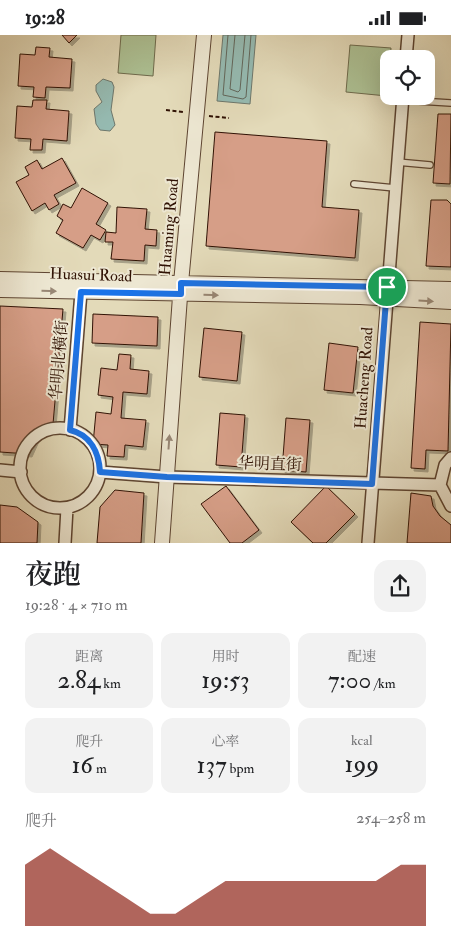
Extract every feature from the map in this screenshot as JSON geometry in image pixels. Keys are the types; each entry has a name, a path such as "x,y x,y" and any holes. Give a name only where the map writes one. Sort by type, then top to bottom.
{"street":[{"name":"Huaming Road","path":"162,543 181,289 204,35"},
{"path":"407,50 408,35"},
{"name":"Huacheng Road","path":"368,543 386,293 402,105"},
{"name":"Huasui Road","path":"0,279 181,289 386,293 451,289"},
{"name":"Huasui Road","path":"0,290 81,292 181,289"},
{"name":"华明北橫街","path":"70,430 81,292"},
{"name":"Huasui Road","path":"386,293 451,302"},
{"path":"51,429 70,430 86,438 95,448 100,472 96,486 89,497 78,505 67,508 51,507 38,502 29,492 21,472 23,454 30,443 39,435 51,429"},
{"path":"451,458 445,465 440,485 451,507"},
{"path":"0,470 21,472"},
{"name":"华明直街","path":"100,472 167,477 440,485"},
{"path":"65,543 67,508"}],"lane":[{"path":"435,101 451,103"},
{"path":"397,162 430,165"},
{"path":"354,184 395,188"}],"path":[{"path":"166,110 183,112"},
{"path":"209,116 229,118"}],"green space":[{"path":"121,35 156,35 153,76 118,73"},
{"path":"350,45 391,48 391,50 380,50 380,95 346,92"}],"water":[{"path":"223,35 256,35 250,104 217,101"},
{"path":"103,79 112,82 114,87 111,110 115,125 110,131 100,130 96,124 94,109 102,102 96,91 96,85"}],"building":[{"path":"62,35 77,35 69,43"},
{"path":"36,47 50,48 49,57 72,59 70,88 46,87 45,98 33,97 34,87 18,86 20,54 35,55"},
{"path":"33,100 47,100 46,109 69,111 67,141 43,139 42,150 30,150 31,139 15,138 17,106 32,107"},
{"path":"438,114 451,114 450,184 433,183"},
{"path":"215,132 327,141 322,207 359,210 355,258 206,246"},
{"path":"62,158 76,183 54,195 59,204 49,210 45,203 32,211 16,182 29,175 25,167 37,160 42,169"},
{"path":"82,188 108,203 96,224 106,230 100,240 91,235 83,248 56,233 63,220 57,216 63,204 71,208"},
{"path":"431,200 447,200 451,204 451,267 426,266"},
{"path":"117,207 147,209 145,229 157,230 156,246 145,245 144,261 111,259 113,242 105,242 106,232 116,233"},
{"path":"0,306 63,309 53,424 39,432 29,454 0,452"},
{"path":"93,314 158,317 157,346 92,343"},
{"path":"420,322 451,324 448,451 426,450 425,469 411,468"},
{"path":"204,328 242,332 237,381 199,377"},
{"path":"329,343 358,347 353,393 324,390"},
{"path":"119,354 131,355 130,369 149,371 147,394 123,392 121,418 146,420 143,447 125,445 124,457 107,456 108,445 93,444 96,412 111,414 113,397 98,395 101,368 117,370"},
{"path":"220,413 245,415 241,467 216,465"},
{"path":"286,418 310,420 306,472 282,470"},
{"path":"226,486 259,530 242,543 230,543 201,504"},
{"path":"326,486 355,514 326,543 313,543 291,522"},
{"path":"115,490 144,493 141,543 97,543 100,507"},
{"path":"411,493 431,496 433,506 440,516 451,525 451,543 407,543"},
{"path":"0,505 17,507 38,522 37,543 0,543"}],"route":[{"path":"181,283 387,287 372,484 167,477 100,472 95,448 86,438 76,431 70,430 81,292 181,294 181,283"}]}
